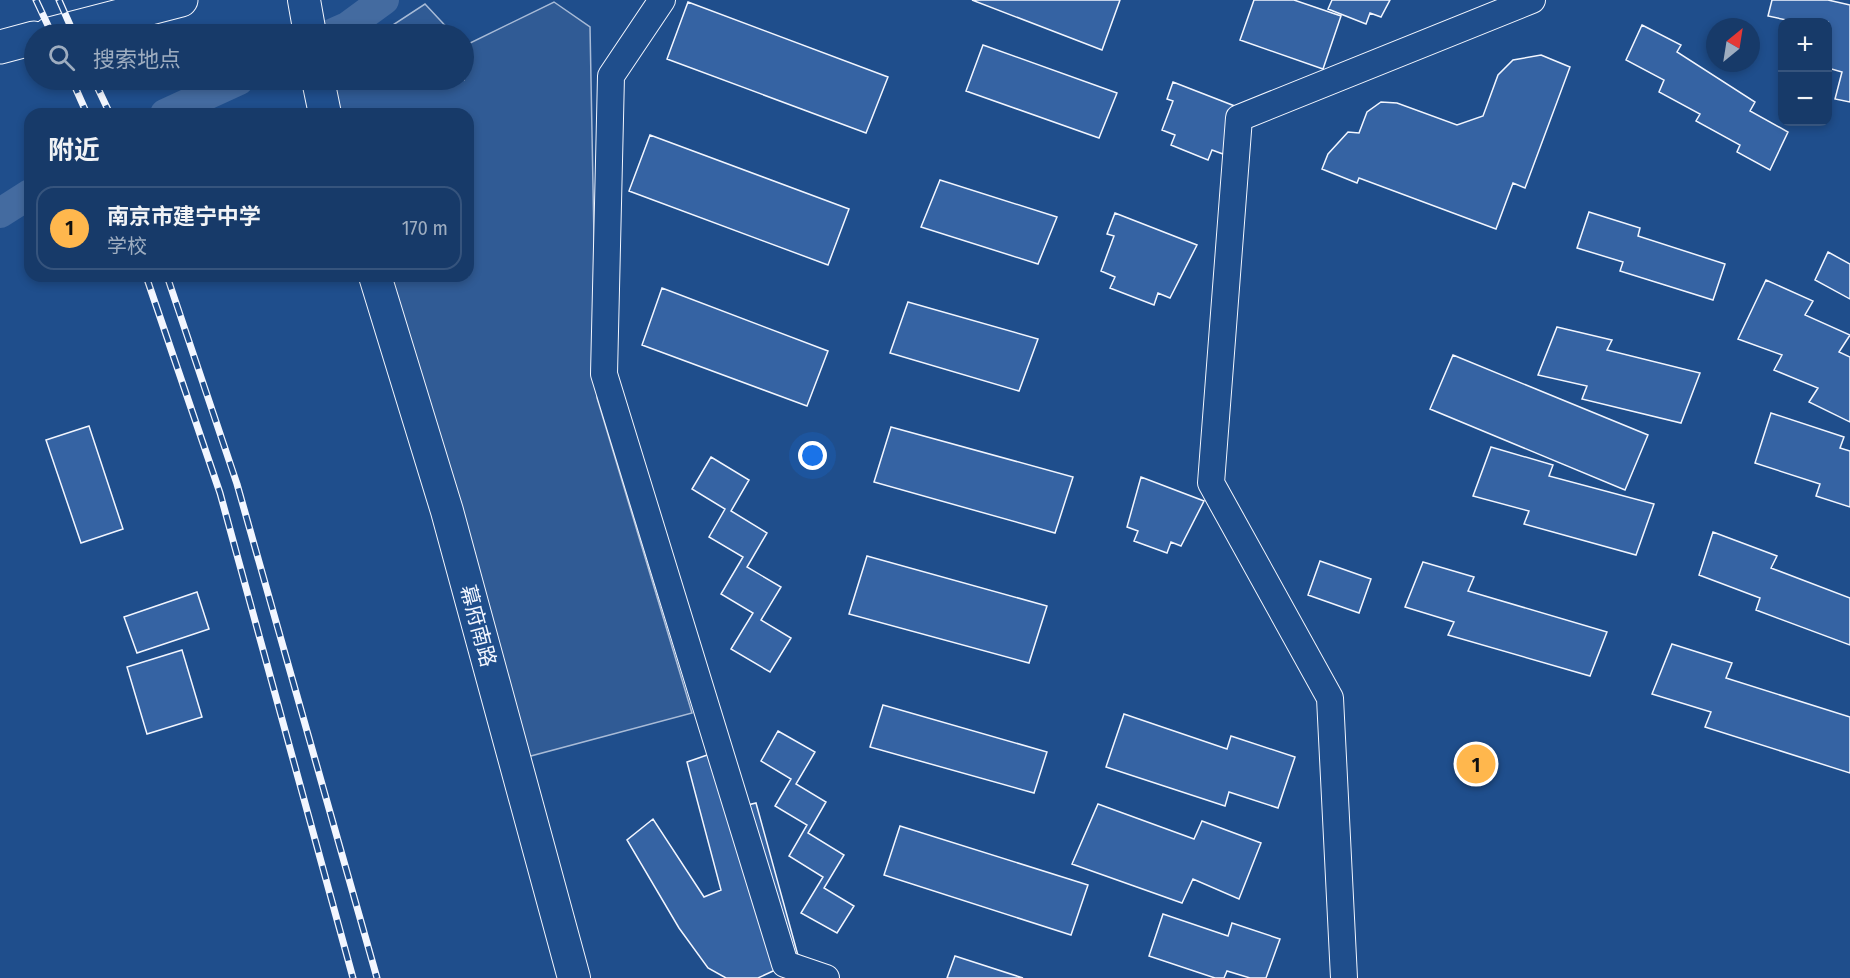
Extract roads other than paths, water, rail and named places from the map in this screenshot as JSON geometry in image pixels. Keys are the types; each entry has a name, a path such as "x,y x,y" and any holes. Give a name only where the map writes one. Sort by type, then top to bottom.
{"main road":[{"path":"89,24 181,0"},
{"path":"0,47 24,41"}],"street":[{"path":"304,0 308,24"},
{"path":"662,0 611,76 604,374 785,964 826,978"},
{"path":"1344,978 1330,698 1211,483 1239,118 1532,0"},
{"name":"幕府南路","path":"377,282 447,512 574,978"}],"waterway":[{"path":"351,24 384,0"},
{"path":"178,108 217,90"},
{"path":"0,213 24,198"}],"railway":[{"path":"36,0 47,24"},
{"path":"59,0 70,24"},
{"path":"76,90 84,108"},
{"path":"99,90 107,108"},
{"path":"148,282 220,493 353,978"},
{"path":"169,282 237,484 377,978"}],"place":[{"name":"南京市建宁中学","path":"1476,764"}]}
